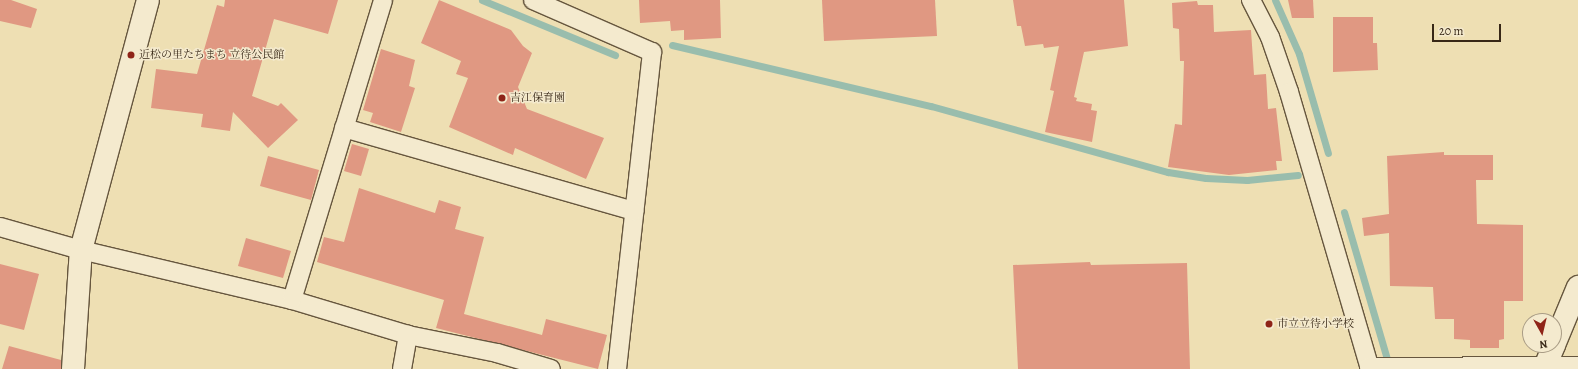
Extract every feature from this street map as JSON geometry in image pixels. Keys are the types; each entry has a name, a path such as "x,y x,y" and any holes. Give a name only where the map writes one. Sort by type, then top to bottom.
{"street":[{"path":"73,369 81,250 148,0"},
{"path":"292,300 383,0"},
{"path":"534,0 652,52 617,369"},
{"path":"1251,0 1270,36 1379,368 1544,368 1578,366"},
{"path":"344,128 634,211"},
{"path":"0,227 81,250 292,300 408,336 497,353 551,369"},
{"path":"1562,326 1578,287"},
{"path":"402,369 408,336"},
{"path":"1544,368 1551,353"}],"building":[{"path":"0,0 11,0 37,9 31,28 0,21"},
{"path":"225,0 338,0 328,34 274,19 252,96 278,106 281,103 298,120 268,148 233,112 230,131 201,127 203,114 151,108 156,69 197,74 217,5 224,7"},
{"path":"439,0 511,30 523,46 532,53 518,87 527,109 604,138 586,179 515,148 513,155 449,127 468,78 456,74 461,61 421,43"},
{"path":"639,0 720,0 721,38 684,40 684,30 671,31 670,21 640,23"},
{"path":"822,0 935,0 937,36 824,41"},
{"path":"1013,0 1124,0 1128,46 1084,52 1074,97 1077,98 1076,101 1092,104 1091,110 1097,111 1092,142 1045,132 1054,91 1050,90 1059,46 1044,48 1043,44 1025,46 1021,26 1017,26"},
{"path":"1288,0 1313,0 1314,18 1292,18"},
{"path":"1197,1 1198,5 1213,5 1214,32 1251,30 1254,75 1266,74 1268,109 1276,108 1282,161 1276,161 1277,170 1229,175 1168,167 1175,124 1182,125 1184,61 1180,61 1179,29 1173,28 1172,3"},
{"path":"1333,17 1373,17 1373,43 1377,43 1378,70 1333,72"},
{"path":"381,49 415,60 409,86 415,88 401,132 370,122 373,113 363,110"},
{"path":"352,144 369,149 361,176 344,171"},
{"path":"1444,152 1444,155 1493,155 1493,180 1476,180 1477,224 1523,225 1523,301 1504,301 1504,339 1499,340 1499,348 1470,348 1470,340 1454,339 1454,319 1435,319 1433,287 1390,286 1389,233 1364,236 1362,218 1389,214 1387,156"},
{"path":"268,156 319,170 311,200 260,186"},
{"path":"359,188 435,213 439,200 461,207 455,229 484,237 464,314 542,335 546,319 607,335 598,369 436,328 444,300 317,262 324,237 344,242"},
{"path":"246,238 291,251 283,278 238,266"},
{"path":"1090,262 1091,265 1187,263 1190,369 1018,369 1013,265"},
{"path":"0,264 39,274 24,330 0,324"},
{"path":"9,346 61,360 61,369 2,369"}],"waterway":[{"path":"482,0 615,55"},
{"path":"1275,0 1299,54 1328,153"},
{"path":"672,45 931,106 1168,172 1206,178 1247,180 1298,175"},
{"path":"1344,212 1389,366"}],"place":[{"name":"近松の里たちまち 立待公民館","path":"131,55"},
{"name":"吉江保育園","path":"502,98"},
{"name":"市立立待小学校","path":"1269,324"}]}
